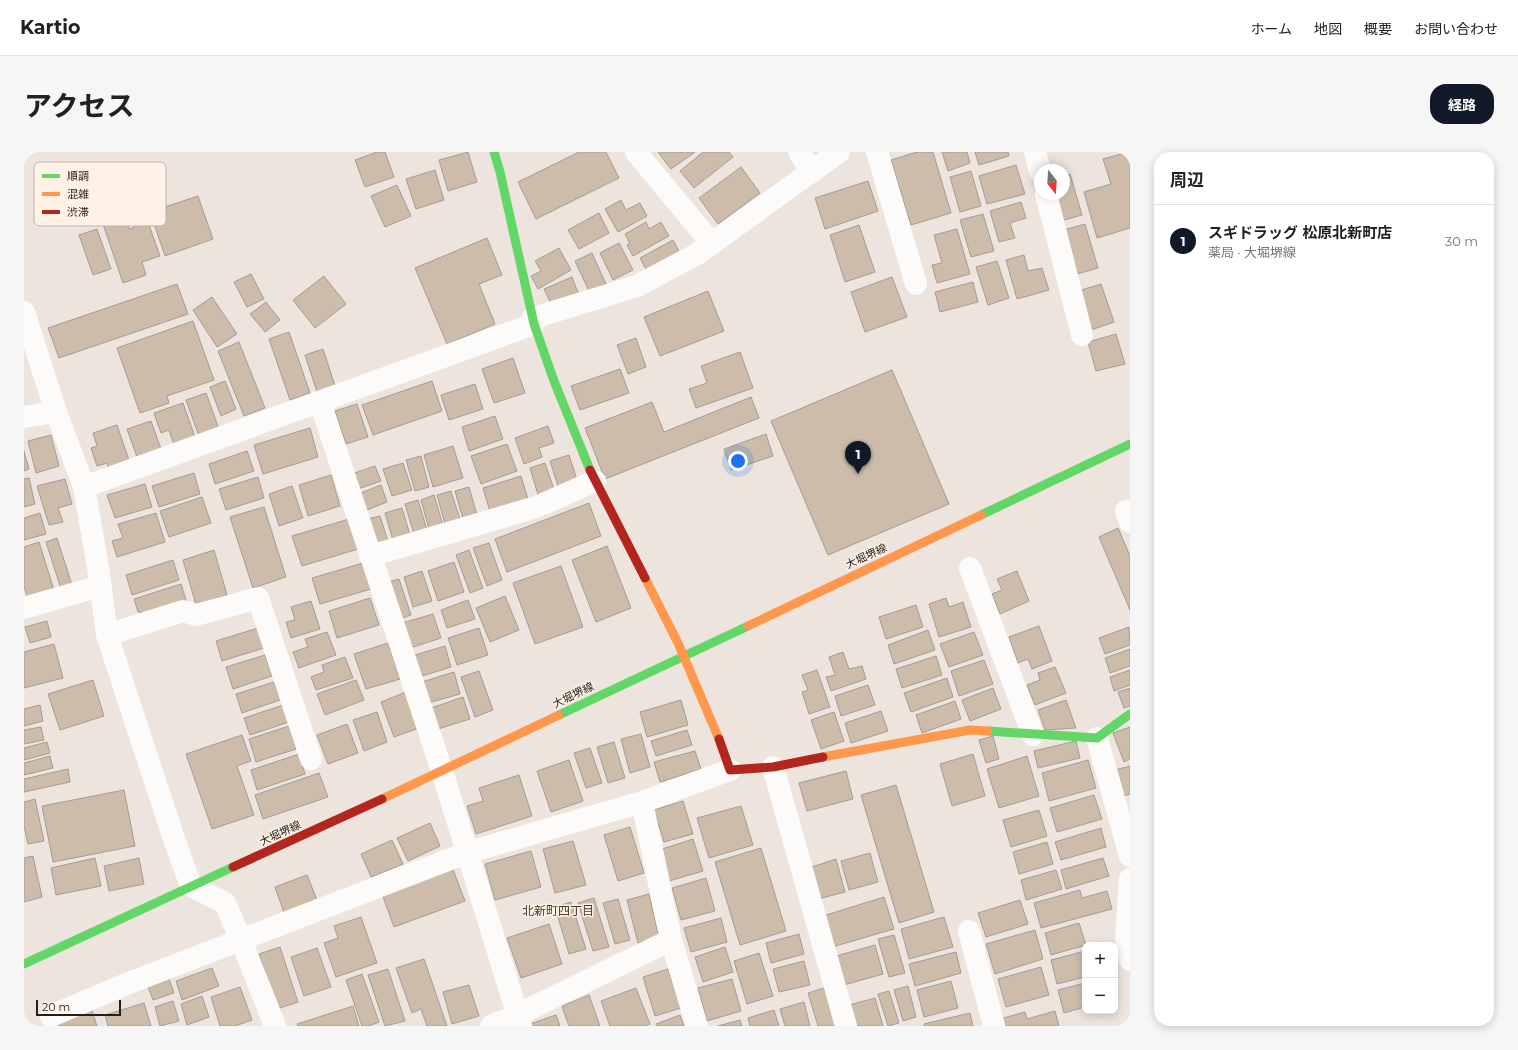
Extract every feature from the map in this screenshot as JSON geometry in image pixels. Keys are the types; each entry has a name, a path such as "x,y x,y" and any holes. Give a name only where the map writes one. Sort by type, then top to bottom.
{"main road":[{"path":"494,152 533,321 554,381 595,481 683,656 713,724 730,770 773,767 970,730 1097,738 1130,714"},
{"name":"大堀堺線","path":"24,964 442,771 1130,444"}],"street":[{"path":"636,152 712,244"},
{"path":"799,152 812,172"},
{"path":"84,487 320,402 533,321 637,286 697,254 839,152"},
{"path":"878,152 916,284"},
{"path":"1035,152 1038,164"},
{"path":"1048,200 1082,335"},
{"path":"24,312 56,412 84,487 98,567 107,635 175,842 191,886 225,903 242,940 275,1026"},
{"path":"320,402 442,771 466,853 519,1021"},
{"path":"24,417 56,412"},
{"path":"370,556 536,507 595,481"},
{"path":"970,568 1033,735"},
{"path":"24,608 100,586"},
{"path":"107,635 183,611 196,615 258,598 311,759"},
{"path":"1097,738 1125,820 1130,856"},
{"path":"773,767 846,1026"},
{"path":"50,1016 129,983 466,853 642,802 730,770"},
{"path":"642,802 671,940 697,1026"},
{"path":"1130,879 1126,938 1130,960"},
{"path":"968,931 994,1026"},
{"path":"491,1026 519,1021 671,940"}],"building":[{"path":"377,152 385,152 394,177 365,187 355,160"},
{"path":"468,152 477,182 448,191 439,160"},
{"path":"579,152 606,152 619,178 536,219 518,182"},
{"path":"658,152 695,152 671,169"},
{"path":"703,152 729,152 733,157 694,188 680,171"},
{"path":"917,152 933,152 951,213 911,225 891,160"},
{"path":"942,152 967,152 970,163 948,171"},
{"path":"975,152 1008,152 1009,156 979,165"},
{"path":"1130,152 1130,228 1097,238 1084,192 1111,184 1103,159"},
{"path":"1016,165 1025,194 987,204 979,176"},
{"path":"741,167 760,193 718,224 699,198"},
{"path":"435,170 444,200 416,209 406,179"},
{"path":"971,171 981,206 960,212 950,177"},
{"path":"1070,174 1082,215 1061,221 1055,200 1070,200"},
{"path":"868,181 878,211 825,229 815,198"},
{"path":"397,185 411,216 385,227 371,196"},
{"path":"198,196 213,239 165,256 155,226 166,226 166,207"},
{"path":"621,200 626,210 640,203 647,216 618,232 605,209"},
{"path":"1021,202 1026,218 1010,223 1015,238 999,242 990,211"},
{"path":"599,213 609,233 579,249 568,230"},
{"path":"983,214 994,251 971,257 960,220"},
{"path":"646,222 649,229 661,222 669,236 633,256 627,245 630,244 625,234"},
{"path":"1085,224 1098,268 1077,274 1064,230"},
{"path":"859,225 875,272 845,282 830,235"},
{"path":"104,226 128,226 129,229 137,226 149,226 160,256 142,262 146,275 123,283"},
{"path":"97,229 111,269 93,275 79,235"},
{"path":"957,229 970,274 937,283 932,265 942,263 934,235"},
{"path":"487,238 502,275 479,284 495,324 447,344 415,268"},
{"path":"673,240 681,255 648,273 640,258"},
{"path":"619,243 633,270 613,280 600,253"},
{"path":"559,248 571,270 538,289 531,276 541,271 535,261"},
{"path":"592,253 606,284 589,291 575,261"},
{"path":"1024,255 1028,271 1042,268 1049,290 1017,299 1006,260"},
{"path":"997,261 1009,298 988,305 976,267"},
{"path":"251,274 264,299 247,307 234,282"},
{"path":"324,276 346,304 315,328 293,300"},
{"path":"572,277 579,295 552,306 544,289"},
{"path":"892,277 907,317 865,332 851,292"},
{"path":"973,282 978,302 940,312 935,292"},
{"path":"177,284 188,314 59,358 48,328"},
{"path":"1101,284 1114,322 1091,330 1078,291"},
{"path":"708,291 724,331 660,356 644,317"},
{"path":"212,297 237,334 217,347 193,310"},
{"path":"266,302 280,320 265,332 250,314"},
{"path":"193,321 214,380 167,396 169,403 140,413 117,348"},
{"path":"289,332 310,393 290,400 269,339"},
{"path":"1116,334 1125,364 1096,371 1088,342"},
{"path":"636,338 646,367 628,374 617,345"},
{"path":"239,342 265,408 244,416 218,351"},
{"path":"323,349 336,389 318,395 305,355"},
{"path":"740,352 753,388 696,408 689,389 707,383 701,366"},
{"path":"513,358 525,393 494,403 482,369"},
{"path":"620,369 629,393 580,410 571,386"},
{"path":"892,370 949,504 828,555 771,421"},
{"path":"225,381 236,409 221,416 210,387"},
{"path":"432,381 442,411 373,435 362,405"},
{"path":"475,384 483,409 449,420 441,395"},
{"path":"206,393 220,432 200,439 186,400"},
{"path":"751,397 759,418 605,479 585,428 652,402 664,432"},
{"path":"183,403 195,437 174,445 169,430 161,433 154,413"},
{"path":"357,404 368,437 346,444 335,411"},
{"path":"495,416 503,439 469,451 462,427"},
{"path":"151,421 161,449 137,457 127,429"},
{"path":"117,425 130,463 109,470 107,463 97,466 91,448 97,446 93,433"},
{"path":"548,426 554,443 539,448 542,457 524,464 515,438"},
{"path":"310,428 318,457 263,474 254,445"},
{"path":"766,434 773,456 731,470 724,449"},
{"path":"51,435 59,466 36,473 28,441"},
{"path":"507,444 517,471 481,484 471,456"},
{"path":"453,446 463,478 433,487 424,455"},
{"path":"24,451 29,469 24,471"},
{"path":"247,451 254,471 215,484 209,464"},
{"path":"569,455 578,483 559,489 550,461"},
{"path":"421,456 429,487 415,491 406,460"},
{"path":"403,463 412,490 392,496 383,469"},
{"path":"545,463 555,492 539,498 530,468"},
{"path":"375,466 381,481 355,490 349,475"},
{"path":"194,473 200,494 159,507 152,486"},
{"path":"331,475 340,506 308,516 299,485"},
{"path":"521,476 529,502 491,515 483,488"},
{"path":"258,477 264,498 226,510 219,489"},
{"path":"29,478 35,504 24,507 24,479"},
{"path":"65,479 72,504 58,508 63,522 49,525 37,486"},
{"path":"145,484 152,507 115,518 107,495"},
{"path":"381,485 387,502 362,512 356,495"},
{"path":"292,486 303,518 279,526 269,494"},
{"path":"469,487 477,515 463,519 455,491"},
{"path":"451,491 460,519 445,524 437,495"},
{"path":"434,495 443,525 429,529 421,500"},
{"path":"202,497 211,523 169,537 160,511"},
{"path":"418,500 427,530 414,534 405,504"},
{"path":"589,503 601,536 507,572 495,539"},
{"path":"264,507 286,577 253,588 230,517"},
{"path":"402,508 410,535 393,540 385,513"},
{"path":"40,513 46,534 24,540 24,518"},
{"path":"156,513 165,542 117,557 112,541 123,538 118,524"},
{"path":"380,516 388,542 371,547 363,520"},
{"path":"349,519 358,549 302,566 292,536"},
{"path":"1118,528 1130,556 1130,610 1099,537"},
{"path":"57,538 72,585 61,589 46,542"},
{"path":"39,542 54,590 28,598 24,587 24,547"},
{"path":"489,543 502,580 487,586 473,548"},
{"path":"607,546 631,608 596,622 572,560"},
{"path":"214,550 227,595 196,605 183,560"},
{"path":"469,550 483,588 470,593 456,555"},
{"path":"173,560 179,580 132,595 126,575"},
{"path":"454,562 464,592 438,601 428,571"},
{"path":"363,563 371,589 320,604 312,578"},
{"path":"561,566 583,627 535,644 513,583"},
{"path":"422,571 432,601 413,607 404,577"},
{"path":"1017,571 1029,601 1000,614 992,594 1002,590 997,579"},
{"path":"399,579 411,615 397,620 385,583"},
{"path":"181,584 187,603 152,614 138,612 134,599"},
{"path":"505,596 519,630 490,642 476,608"},
{"path":"370,598 379,625 337,638 329,611"},
{"path":"946,598 949,607 963,602 971,627 939,637 929,604"},
{"path":"468,600 475,619 447,628 441,610"},
{"path":"311,601 320,629 291,638 286,622 295,620 291,607"},
{"path":"916,605 923,627 886,639 879,617"},
{"path":"433,614 441,638 410,648 402,623"},
{"path":"47,621 51,637 30,643 25,627"},
{"path":"1039,626 1052,661 1032,669 1028,659 1018,663 1009,637"},
{"path":"1129,627 1130,645 1105,654 1099,638"},
{"path":"258,628 264,648 222,661 216,641"},
{"path":"479,628 488,655 457,665 448,638"},
{"path":"928,630 935,650 894,664 888,645"},
{"path":"327,632 336,655 299,668 293,652 308,647 305,639"},
{"path":"974,632 983,655 949,667 940,644"},
{"path":"388,643 400,679 366,689 354,654"},
{"path":"54,644 63,678 24,688 24,652"},
{"path":"445,646 451,667 419,677 412,656"},
{"path":"1130,649 1130,666 1110,673 1105,658"},
{"path":"843,652 849,669 862,666 866,679 831,691 826,677 835,675 829,657"},
{"path":"265,655 272,676 233,689 226,667"},
{"path":"936,656 942,675 902,688 896,669"},
{"path":"345,657 353,678 316,690 311,677 324,672 322,665"},
{"path":"984,660 993,684 959,696 951,671"},
{"path":"1055,667 1066,693 1035,705 1027,685 1040,680 1038,673"},
{"path":"817,670 830,707 809,714 802,692 808,690 802,675"},
{"path":"1130,670 1130,685 1114,691 1110,677"},
{"path":"479,671 493,710 475,717 461,677"},
{"path":"454,672 460,694 428,703 422,682"},
{"path":"947,678 953,697 911,712 904,693"},
{"path":"93,680 104,716 60,730 48,694"},
{"path":"356,680 364,700 325,715 317,694"},
{"path":"274,682 280,700 242,713 236,694"},
{"path":"868,685 875,705 841,716 835,696"},
{"path":"993,688 1001,709 970,721 962,700"},
{"path":"1130,688 1130,706 1124,708 1118,692"},
{"path":"406,692 419,728 394,737 381,702"},
{"path":"463,697 470,719 438,729 431,708"},
{"path":"681,700 688,725 647,737 640,712"},
{"path":"1066,700 1076,728 1045,730 1038,710"},
{"path":"955,701 961,719 922,733 916,715"},
{"path":"40,705 43,721 24,726 24,709"},
{"path":"283,705 289,722 250,735 244,718"},
{"path":"881,711 888,731 851,743 845,723"},
{"path":"377,712 387,742 364,751 353,720"},
{"path":"834,712 844,741 821,749 811,720"},
{"path":"347,724 358,753 328,764 317,735"},
{"path":"289,726 296,749 256,762 249,739"},
{"path":"41,727 44,740 24,744 24,730"},
{"path":"1130,727 1130,759 1124,762 1113,733"},
{"path":"687,730 692,745 656,756 651,741"},
{"path":"641,734 650,767 630,773 621,739"},
{"path":"242,735 251,761 237,766 254,815 212,829 186,754"},
{"path":"993,736 999,759 986,763 979,740"},
{"path":"1076,741 1080,758 1038,768 1034,751"},
{"path":"47,742 50,753 24,760 24,748"},
{"path":"614,742 625,778 608,783 597,747"},
{"path":"590,748 602,783 586,788 574,753"},
{"path":"695,751 701,769 660,782 654,762"},
{"path":"299,754 305,774 257,790 251,770"},
{"path":"973,754 985,796 952,806 940,764"},
{"path":"50,756 53,768 24,775 24,763"},
{"path":"1027,756 1039,796 999,808 987,769"},
{"path":"569,760 583,801 551,812 537,771"},
{"path":"1088,760 1096,788 1049,801 1042,773"},
{"path":"1130,766 1130,794 1123,796 1115,770"},
{"path":"68,769 70,782 24,792 24,779"},
{"path":"846,771 853,799 807,811 799,783"},
{"path":"319,773 328,797 263,819 255,795"},
{"path":"519,775 532,816 476,834 467,806 483,801 479,788"},
{"path":"896,785 934,912 899,923 861,795"},
{"path":"124,790 135,846 53,862 42,806"},
{"path":"1094,795 1102,819 1057,832 1050,808"},
{"path":"35,799 44,841 28,844 24,826 24,802"},
{"path":"683,801 693,834 664,842 654,810"},
{"path":"741,806 753,845 709,858 697,818"},
{"path":"1039,810 1047,836 1011,847 1003,820"},
{"path":"430,823 440,846 408,861 397,838"},
{"path":"630,827 644,873 618,881 604,835"},
{"path":"1101,828 1106,847 1061,860 1055,842"},
{"path":"693,839 703,871 669,881 659,850"},
{"path":"392,840 403,864 371,877 361,854"},
{"path":"573,841 586,885 555,893 543,849"},
{"path":"1047,842 1053,864 1019,874 1013,852"},
{"path":"761,848 786,931 740,945 715,862"},
{"path":"531,851 541,887 495,900 485,864"},
{"path":"870,853 878,882 849,890 841,861"},
{"path":"33,856 42,897 24,902 24,858"},
{"path":"95,858 101,886 56,895 51,868"},
{"path":"139,858 144,884 109,891 104,866"},
{"path":"1103,858 1109,876 1066,889 1061,870"},
{"path":"836,859 845,892 818,899 809,868"},
{"path":"452,867 465,901 394,927 382,894"},
{"path":"1056,870 1062,889 1026,900 1021,880"},
{"path":"307,875 317,900 284,913 275,887"},
{"path":"706,878 715,911 681,920 672,888"},
{"path":"1080,890 1082,898 1107,891 1112,909 1041,928 1034,903"},
{"path":"649,894 659,938 638,943 627,900"},
{"path":"884,897 894,929 832,947 823,916"},
{"path":"594,898 609,947 593,951 578,903"},
{"path":"618,899 630,940 615,944 603,903"},
{"path":"1020,900 1028,924 986,937 978,913"},
{"path":"571,902 586,949 569,954 555,907"},
{"path":"361,917 377,963 336,977 324,943 338,938 334,926"},
{"path":"944,917 953,947 909,959 901,929"},
{"path":"721,918 727,942 691,952 684,928"},
{"path":"1079,923 1085,942 1082,942 1082,946 1051,955 1045,933"},
{"path":"549,924 562,964 521,978 507,938"},
{"path":"1035,930 1043,959 995,974 986,944"},
{"path":"799,934 804,954 771,963 766,943"},
{"path":"894,935 905,973 889,977 878,939"},
{"path":"875,945 883,974 844,985 836,956"},
{"path":"280,947 298,1002 277,1009 259,954"},
{"path":"725,947 733,972 703,982 695,957"},
{"path":"317,948 331,987 304,996 291,957"},
{"path":"956,952 961,973 915,986 909,964"},
{"path":"1082,952 1082,978 1057,984 1051,960"},
{"path":"759,953 773,996 747,1004 734,961"},
{"path":"424,959 447,1026 427,1026 421,1009 412,1013 396,968"},
{"path":"804,961 810,985 779,992 773,969"},
{"path":"1041,967 1049,995 1006,1007 998,979"},
{"path":"212,968 219,986 182,1000 176,981"},
{"path":"388,969 405,1021 385,1026 368,975"},
{"path":"668,969 681,1008 655,1016 643,977"},
{"path":"362,974 379,1022 369,1026 362,1026 346,980"},
{"path":"168,976 174,993 153,1000 147,984"},
{"path":"732,979 741,1011 707,1021 698,988"},
{"path":"951,981 958,1008 924,1017 917,990"},
{"path":"1082,984 1082,1008 1064,1013 1058,990"},
{"path":"469,985 479,1016 452,1024 443,992"},
{"path":"908,986 916,1017 903,1021 894,990"},
{"path":"240,987 252,1020 235,1026 220,1026 211,997"},
{"path":"636,988 650,1024 644,1026 610,1026 601,1001"},
{"path":"824,988 836,1026 818,1026 808,993"},
{"path":"889,991 899,1023 888,1026 878,994"},
{"path":"589,995 600,1026 569,1026 562,1006"},
{"path":"202,996 209,1017 187,1025 181,1004"},
{"path":"875,998 883,1026 854,1026 849,1005"},
{"path":"173,1001 179,1021 160,1026 155,1007"},
{"path":"804,1002 810,1026 785,1026 780,1009"},
{"path":"144,1003 151,1026 108,1026 105,1015"},
{"path":"353,1006 359,1026 298,1026 297,1024"},
{"path":"92,1010 97,1026 59,1026 58,1021"},
{"path":"774,1010 779,1026 750,1026 748,1018"},
{"path":"1055,1011 1059,1026 1002,1026 1000,1019 1025,1012 1027,1019"},
{"path":"970,1013 973,1026 924,1026 924,1024"},
{"path":"556,1015 560,1026 531,1026 530,1024"},
{"path":"680,1015 684,1026 657,1026 656,1024"},
{"path":"740,1020 742,1026 718,1026"}],"traffic: fast":[{"path":"494,152 500,172 534,324 554,381 590,470"},
{"path":"981,515 1130,444"},
{"path":"559,715 748,626"},
{"path":"988,731 1097,738 1130,714"},
{"path":"24,964 233,867"}],"traffic: slow":[{"path":"748,626 981,515"},
{"path":"645,578 678,643 719,739"},
{"path":"382,799 559,715"},
{"path":"823,757 970,730 988,731"}],"traffic: jam":[{"path":"590,470 645,578"},
{"path":"719,739 730,770 773,767 823,757"},
{"path":"233,867 382,799"}],"place":[{"name":"スギドラッグ 松原北新町店","path":"858,474"}],"district":[{"name":"北新町四丁目","path":"558,911"}]}
